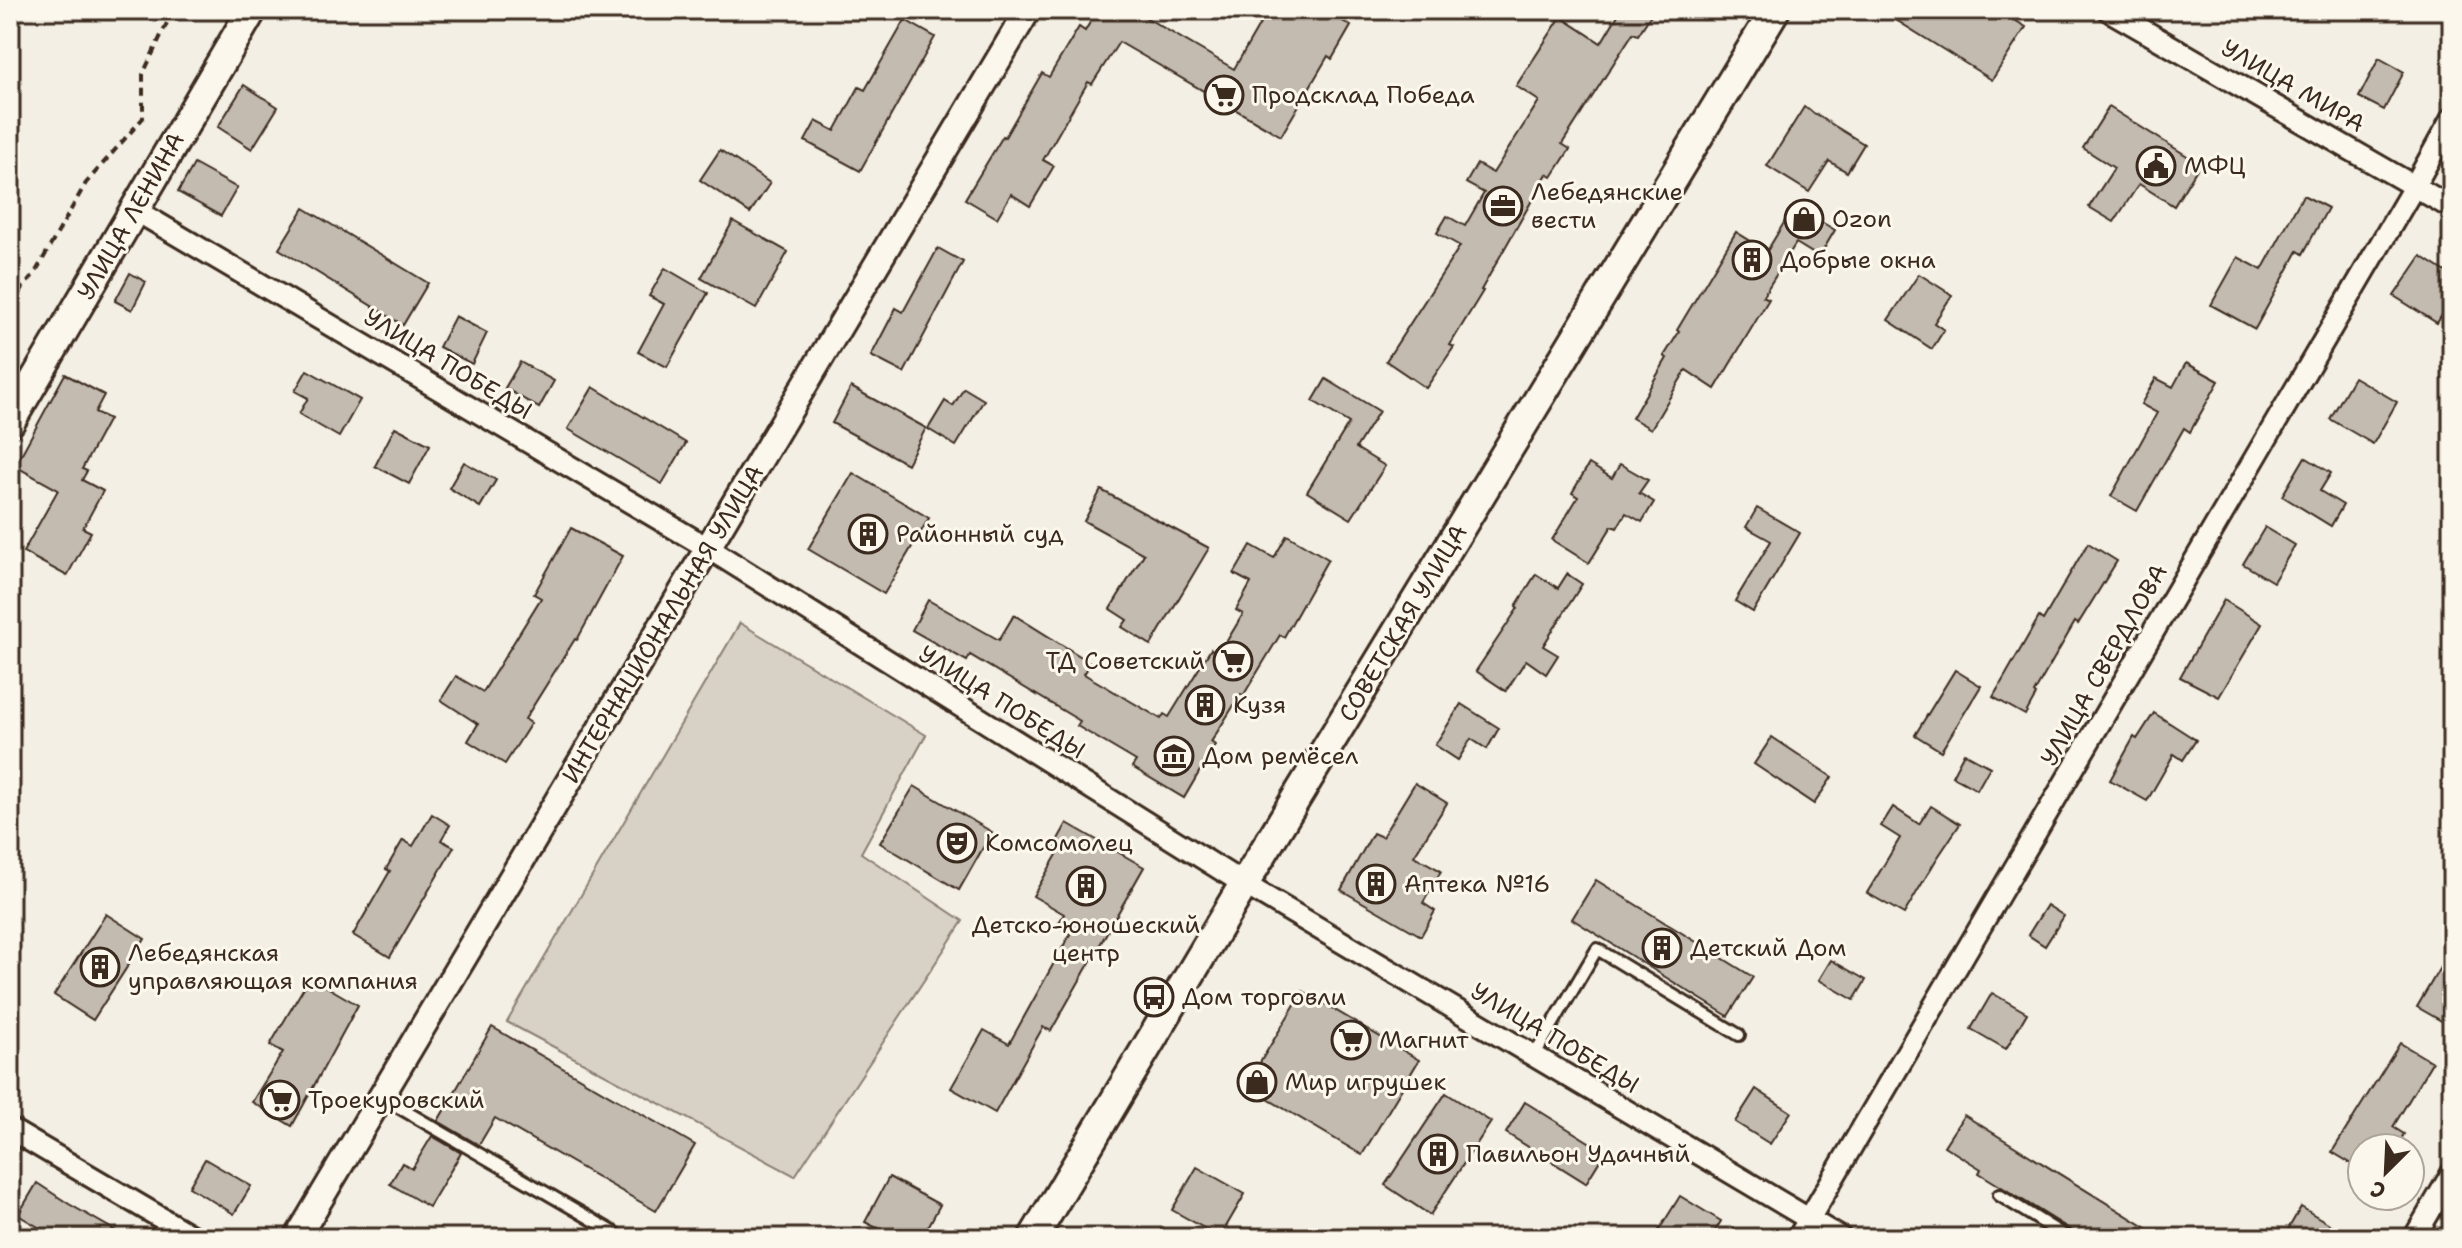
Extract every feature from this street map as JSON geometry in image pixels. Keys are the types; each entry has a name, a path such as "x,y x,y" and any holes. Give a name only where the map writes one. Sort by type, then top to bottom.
{"main road":[{"name":"УЛИЦА ЛЕНИНА","path":"10,422 252,10"},
{"name":"СОВЕТСКАЯ УЛИЦА","path":"1033,1238 1244,884 1775,10"}],"street":[{"name":"ИНТЕРНАЦИОНАЛЬНАЯ УЛИЦА","path":"297,1238 1028,10"},
{"name":"УЛИЦА МИРА","path":"2108,10 2452,208"},
{"name":"УЛИЦА СВЕРДЛОВА","path":"1798,1238 2452,118"},
{"name":"УЛИЦА ПОБЕДЫ","path":"135,210 708,548 1244,884 1841,1238"},
{"path":"10,1129 195,1238"},
{"path":"2414,1238 2452,1173"}],"lane":[{"path":"1534,1056 1597,949 1739,1035"},
{"path":"381,1097 617,1234"},
{"path":"1999,1195 2068,1238"}],"path":[{"path":"10,304 35,273 86,183 143,118 143,74 173,10"}],"shaded area":[{"path":"740,623 926,735 861,853 963,921 795,1176 507,1022"}],"building":[{"path":"1097,10 1133,10 1234,69 1268,10 1324,10 1351,26 1332,59 1328,56 1281,136 1119,42 1092,84 1088,82 1043,160 1054,166 1030,206 1011,194 997,218 965,199 1042,73 1049,77 1079,27 1085,31"},
{"path":"1621,10 1654,10 1638,35 1633,33 1562,144 1570,149 1552,177 1547,174 1450,345 1454,347 1426,388 1386,361 1460,246 1437,233 1447,216 1465,226 1484,193 1466,183 1477,164 1493,173 1539,101 1516,86 1561,17 1601,43"},
{"path":"1880,10 1998,10 2026,27 1992,80"},
{"path":"905,20 935,37 860,171 805,141 816,121 835,131 859,87 865,90"},
{"path":"2379,58 2404,72 2384,110 2359,97"},
{"path":"244,85 278,107 252,149 218,127"},
{"path":"1804,107 1864,144 1847,172 1829,161 1809,192 1767,166"},
{"name":"МФЦ","path":"2109,107 2200,164 2174,206 2139,184 2114,222 2089,207 2114,168 2083,148"},
{"path":"720,150 770,183 750,213 700,180"},
{"path":"194,164 237,188 221,216 178,192"},
{"path":"2303,195 2328,208 2303,254 2298,251 2255,329 2211,305 2238,257 2262,270"},
{"path":"1794,206 1835,230 1819,257 1796,243 1763,296 1769,299 1715,389 1686,370 1651,429 1632,418 1667,358 1664,356 1679,332 1677,330 1736,232 1767,251"},
{"path":"304,208 428,283 403,325 279,249"},
{"path":"733,221 788,252 756,309 701,278"},
{"path":"938,248 963,262 904,373 871,356 896,308 903,312"},
{"path":"2421,256 2452,276 2452,299 2437,323 2394,296"},
{"path":"665,268 708,293 667,367 638,352 664,304 649,296"},
{"path":"130,273 146,282 132,310 115,301"},
{"path":"1919,274 1952,295 1934,323 1944,330 1932,349 1888,320"},
{"path":"455,316 487,333 472,364 439,347"},
{"path":"520,362 554,381 539,408 505,388"},
{"path":"2186,363 2219,381 2190,432 2184,428 2137,511 2111,496 2157,413 2141,404 2156,378 2173,387"},
{"path":"307,370 360,400 339,437 299,414 308,398 295,391"},
{"path":"65,374 104,395 95,412 109,419 82,469 87,471 82,480 103,491 83,528 91,532 67,576 23,552 58,490 15,466"},
{"path":"2354,377 2397,402 2373,444 2330,419"},
{"path":"1326,379 1379,411 1356,448 1385,466 1351,519 1307,492 1349,423 1313,401"},
{"path":"593,387 686,443 662,484 568,429"},
{"path":"851,387 926,428 907,464 832,423"},
{"path":"964,388 984,400 956,446 928,429 945,401 953,406"},
{"path":"395,427 430,445 409,484 375,466"},
{"path":"2305,457 2331,473 2320,491 2343,505 2331,526 2282,496"},
{"path":"464,462 496,480 480,507 449,488"},
{"path":"1589,464 1612,478 1620,464 1648,480 1639,493 1654,502 1642,522 1626,513 1617,528 1612,526 1589,563 1552,540 1578,497 1572,493"},
{"name":"Районный суд","path":"853,473 929,518 884,594 808,549"},
{"path":"1101,490 1209,548 1151,645 1122,627 1127,620 1110,609 1144,554 1084,521"},
{"path":"1757,508 1800,533 1753,612 1735,601 1771,541 1746,527"},
{"path":"2265,527 2295,545 2273,582 2243,564"},
{"path":"571,528 623,556 577,640 525,719 531,723 505,764 468,741 478,724 441,700 456,676 483,692 541,598 534,594"},
{"path":"1287,535 1328,559 1284,637 1280,635 1211,742 1215,745 1184,798 1132,767 1136,761 1077,726 1080,721 970,655 967,661 912,630 928,600 999,640 1014,615 1091,663 1084,674 1161,719 1164,714 1169,717 1211,649 1219,654 1243,614 1236,610 1251,583 1234,574 1251,545 1274,558"},
{"path":"2088,543 2117,561 2078,624 2075,622 2034,693 2036,695 2025,715 1993,697 2039,617 2043,620"},
{"path":"1536,574 1558,588 1567,574 1582,584 1543,646 1558,655 1546,674 1526,660 1506,691 1476,671 1518,608 1516,606"},
{"path":"2224,600 2262,624 2219,697 2180,677"},
{"path":"1955,670 1981,686 1941,751 1915,735"},
{"path":"1461,704 1499,728 1487,749 1471,739 1458,760 1435,745"},
{"path":"2154,713 2196,740 2183,760 2174,754 2147,801 2110,780 2134,737 2137,739"},
{"path":"1772,737 1832,777 1814,804 1754,764"},
{"path":"1964,753 1990,767 1977,790 1952,776"},
{"name":"Аптека №16","path":"1415,783 1447,803 1414,856 1441,871 1423,903 1435,911 1421,936 1341,890 1373,833 1382,837"},
{"path":"914,786 992,832 959,890 880,843"},
{"path":"1931,806 1960,824 1904,914 1867,893 1900,838 1881,826 1893,807 1919,824"},
{"path":"432,814 450,825 441,840 454,847 390,957 353,935 390,871 386,869 403,840 413,846"},
{"path":"1067,823 1144,867 1051,1031 1043,1027 995,1113 951,1088 984,1030 1009,1044 1070,934 1057,926 1064,914 1033,896 1058,853 1052,850"},
{"name":"Детский Дом","path":"1596,880 1753,977 1728,1016 1572,919"},
{"path":"2047,905 2064,916 2045,946 2028,935"},
{"name":"Лебедянская управляющая компания","path":"106,914 145,939 93,1020 54,995"},
{"path":"2452,947 2452,1027 2417,1007"},
{"path":"1831,960 1866,980 1854,1000 1819,980"},
{"path":"310,977 358,1005 292,1126 252,1102 283,1052 270,1045"},
{"path":"1303,991 1419,1060 1362,1155 1246,1086"},
{"path":"1992,993 2027,1013 2006,1049 1971,1029"},
{"path":"492,1027 695,1145 656,1211 495,1118 479,1145 438,1121"},
{"path":"2400,1043 2432,1062 2393,1127 2401,1132 2346,1132 2346,1160 2332,1152"},
{"path":"1756,1089 1791,1112 1770,1144 1735,1122"},
{"name":"Павильон Удачный","path":"1446,1093 1491,1122 1430,1215 1385,1185"},
{"path":"1525,1102 1605,1152 1586,1183 1506,1133"},
{"path":"1964,1115 2163,1238 2084,1238 1979,1173 1981,1169 1944,1146"},
{"path":"432,1136 461,1153 429,1207 390,1184 402,1163 412,1169"},
{"path":"205,1159 251,1186 234,1214 189,1187"},
{"path":"1197,1167 1245,1194 1220,1237 1172,1210"},
{"path":"889,1177 940,1205 922,1238 896,1238 865,1222"},
{"path":"37,1183 128,1238 57,1238 18,1215"},
{"path":"1680,1196 1721,1221 1711,1238 1654,1238"},
{"path":"2301,1207 2353,1238 2283,1238"}],"place":[{"name":"Продсклад Победа","path":"1224,95"},
{"name":"МФЦ","path":"2156,166"},
{"name":"Лебедянские вести","path":"1503,206"},
{"name":"Ozon","path":"1804,219"},
{"name":"Добрые окна","path":"1752,260"},
{"name":"Районный суд","path":"868,534"},
{"name":"ТД Советский","path":"1233,661"},
{"name":"Кузя","path":"1205,705"},
{"name":"Дом ремёсел","path":"1174,756"},
{"name":"Комсомолец","path":"957,843"},
{"name":"Аптека №16","path":"1376,884"},
{"name":"Детско-юношеский центр","path":"1086,886"},
{"name":"Детский Дом","path":"1662,948"},
{"name":"Лебедянская управляющая компания","path":"100,967"},
{"name":"Дом торговли","path":"1154,997"},
{"name":"Магнит","path":"1351,1040"},
{"name":"Мир игрушек","path":"1257,1082"},
{"name":"Троекуровский","path":"280,1100"},
{"name":"Павильон Удачный","path":"1438,1154"}]}
